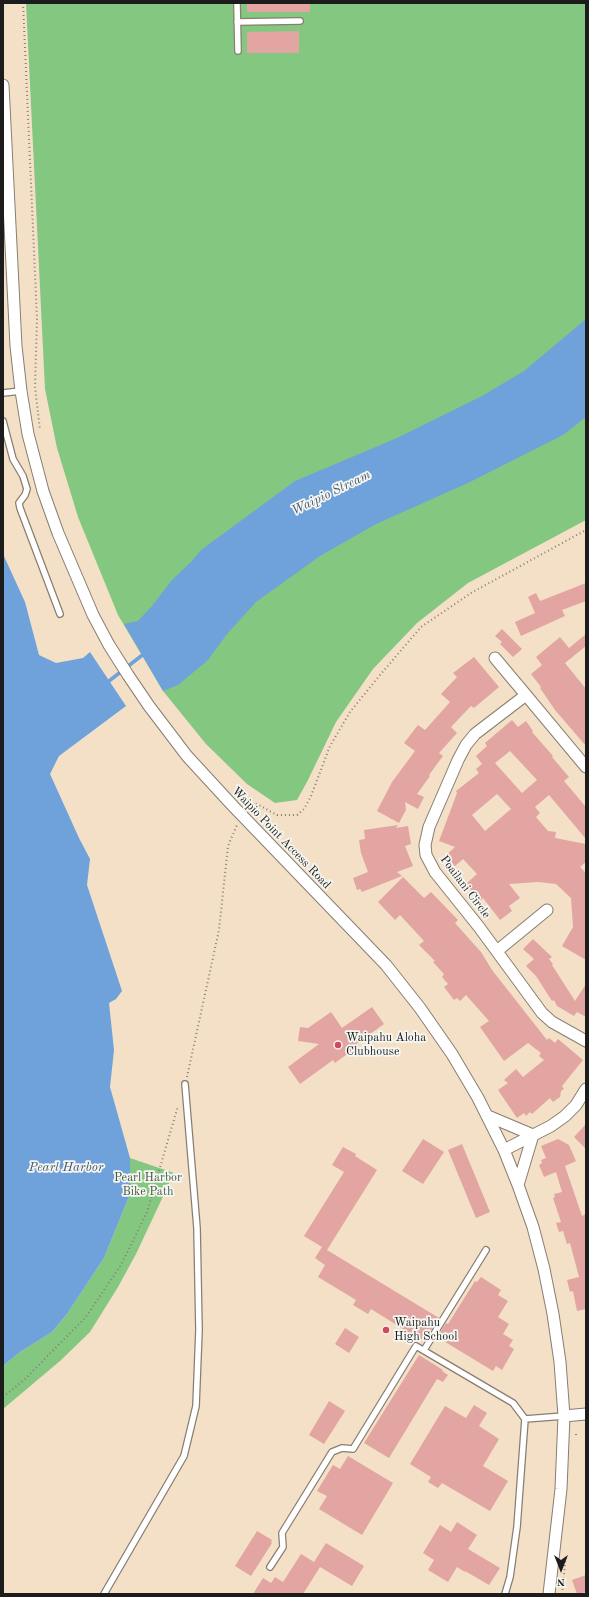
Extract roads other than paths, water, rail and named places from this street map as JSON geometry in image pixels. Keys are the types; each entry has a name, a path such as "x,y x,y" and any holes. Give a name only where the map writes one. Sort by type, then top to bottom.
{"street":[{"name":"Waipio Point Access Road","path":"3,84 6,230 21,391 28,434 43,491 76,577 109,645 148,706 187,756 241,815 391,971 420,1008 452,1054 488,1116 518,1185 533,1227 553,1314 560,1362 564,1416 561,1489 549,1594"},
{"path":"495,658 586,767"},
{"name":"Poailani Circle","path":"526,695 475,734 466,745 429,827 425,845 426,855 435,872 479,927 542,1013 552,1022 586,1041"},
{"path":"496,951 547,910"},
{"path":"504,1150 551,1126 565,1116 576,1105 586,1089"},
{"path":"488,1116 533,1135"},
{"path":"518,1185 533,1135"},
{"path":"564,1416 586,1414"}],"lane":[{"path":"237,3 238,52"},
{"path":"238,22 300,21"},
{"path":"3,393 21,391"},
{"path":"3,421 13,459 23,476 27,489 26,495 19,503 20,508 60,614"},
{"path":"104,1594 184,1456 196,1406 199,1330 197,1228 185,1084"},
{"path":"424,1350 486,1250"},
{"path":"270,1568 283,1547 282,1533 332,1452 342,1448 353,1449 416,1346 513,1403 525,1419 517,1527 506,1594"},
{"path":"525,1419 564,1416"}],"water":[{"path":"586,319 586,417 563,435 468,483 376,524 320,556 256,602 227,634 208,660 178,685 163,691 124,624 138,621 152,606 172,580 201,550 295,481 397,438 482,396 524,371"},
{"name":"Pearl Harbor","path":"3,554 25,602 39,655 56,663 83,658 90,652 126,706 59,756 50,774 90,859 87,885 122,991 116,999 109,1003 114,1050 110,1087 130,1158 130,1194 104,1258 67,1314 52,1332 20,1352 3,1366"}],"waterway":[{"name":"Waipio Stream","path":"109,681 145,653"}],"place":[{"name":"Waipahu Aloha Clubhouse","path":"338,1045"},
{"name":"Waipahu High School","path":"386,1330"}],"park label":[{"name":"Pearl Harbor Bike Path","path":"148,1185"}]}
